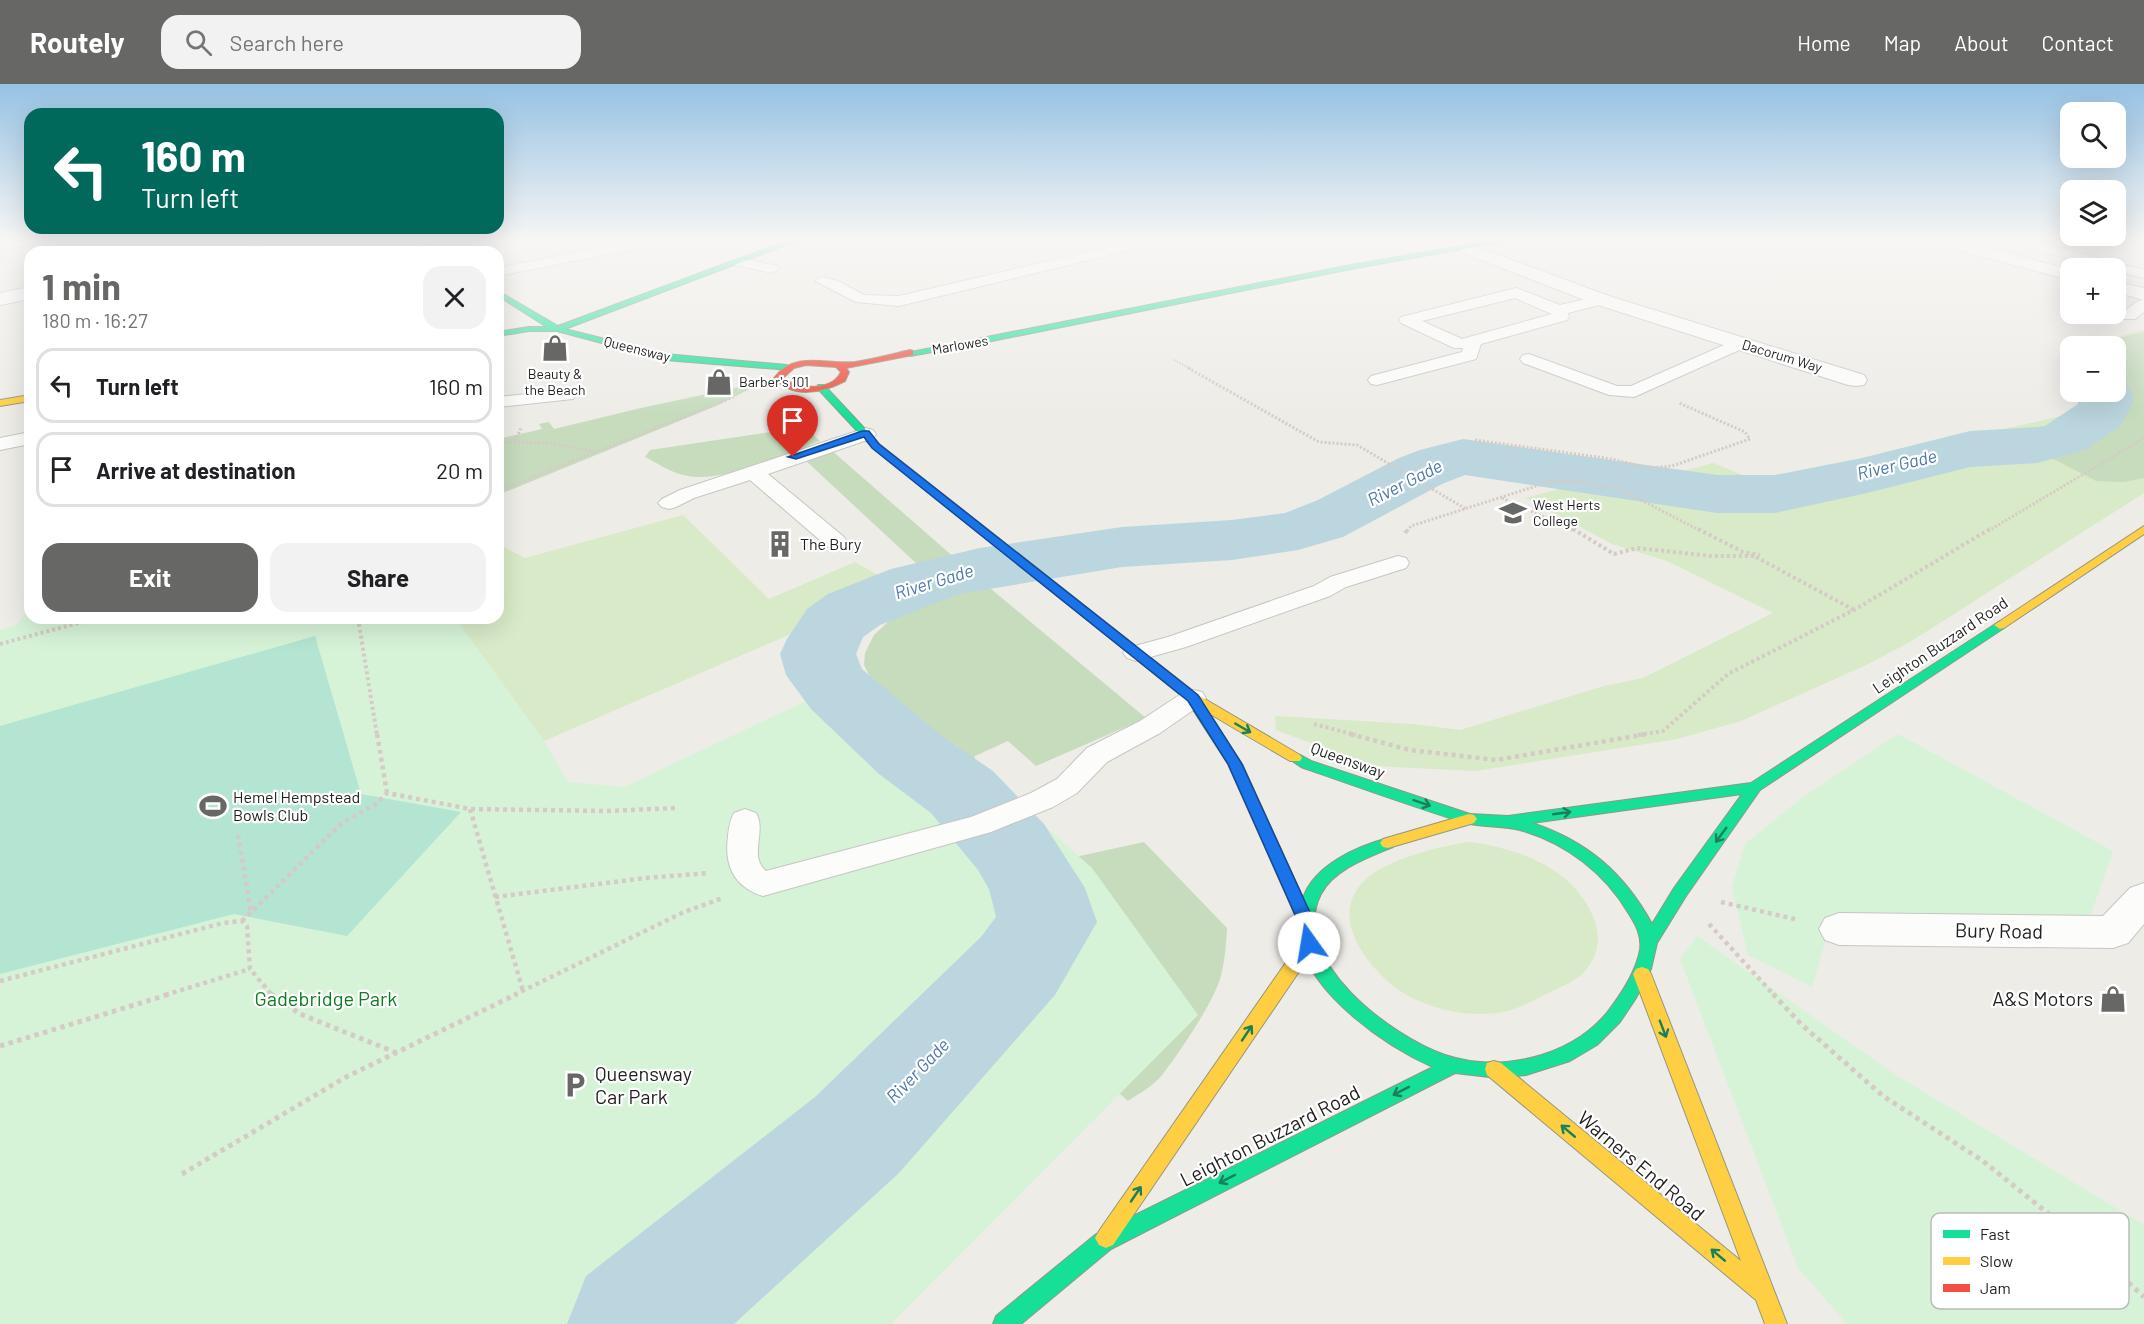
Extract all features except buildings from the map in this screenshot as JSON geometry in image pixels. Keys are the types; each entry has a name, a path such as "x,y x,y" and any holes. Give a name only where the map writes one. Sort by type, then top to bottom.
{"main road":[{"name":"Queensway","path":"508,299 557,328 665,357 787,368"},
{"path":"504,333 557,328 638,299"},
{"name":"Marlowes","path":"787,368 813,362 839,365 972,343 1192,299"},
{"path":"787,368 778,374 779,381 795,388 821,387 843,379 845,372 839,365"},
{"name":"Queensway","path":"821,387 876,446 1193,698 1306,764 1469,819"},
{"path":"0,403 24,399"},
{"name":"Leighton Buzzard Road","path":"1494,1069 1529,1068 1575,1051 1613,1021 1642,974 1650,940 1680,892 1755,787 2144,529"},
{"name":"Queensway","path":"1193,698 1235,764 1304,917 1309,943 1322,969 1368,1021 1403,1045 1454,1065 1494,1069"},
{"name":"Leighton Buzzard Road","path":"1504,821 1755,787"},
{"path":"1304,917 1313,893 1331,874 1359,856 1426,828 1469,819 1504,821 1528,826 1559,839 1588,856 1612,877 1631,900 1650,940"},
{"name":"Leighton Buzzard Road","path":"1103,1242 1309,943"},
{"name":"Warners End Road","path":"1642,974 1776,1324"},
{"name":"Leighton Buzzard Road","path":"1004,1324 1103,1242 1454,1065"},
{"name":"Warners End Road","path":"1494,1069 1763,1293"}],"street":[{"name":"Dacorum Way","path":"1599,299 1856,380"},
{"name":"Bury Road","path":"1839,929 2113,932 2144,898"}],"lane":[{"path":"861,299 899,301 908,299"},
{"path":"1496,299 1407,320 1460,344 1561,317 1559,310"},
{"path":"1529,299 1559,310 1602,300"},
{"path":"2129,316 2144,304"},
{"path":"1377,380 1470,355 1473,340"},
{"path":"1530,359 1625,393 1642,388 1740,343"},
{"path":"504,401 567,395"},
{"path":"669,503 687,494 866,434"},
{"path":"0,444 24,439"},
{"path":"752,472 770,484 836,542"},
{"path":"1136,653 1177,642 1322,591 1338,582 1398,563"},
{"path":"745,820 741,860 753,877 991,821 1042,800 1067,786 1097,755 1150,727 1193,698"}],"path":[{"path":"1174,360 1319,442 1357,445 1467,508"},
{"path":"504,489 728,398 779,381"},
{"path":"1475,440 1612,459 1648,468 1672,465 1750,439 1746,432 1642,388"},
{"path":"1311,723 1410,750 1496,760 1663,731 1728,674 1854,610 2144,439"},
{"path":"504,442 554,443 595,452"},
{"path":"1398,563 1401,537 1411,526 1549,483 1583,481 1600,487 1612,485 1743,552 1760,555 1756,557"},
{"path":"1502,498 1564,524 1614,554 1637,548 1711,556 1756,557 1854,610"},
{"path":"0,644 75,624"},
{"path":"359,624 387,794"},
{"path":"387,794 470,809 607,811 676,808"},
{"path":"0,981 223,923 242,921 341,824 376,804 387,794"},
{"path":"470,809 523,991"},
{"path":"238,835 251,912"},
{"path":"495,897 645,878 753,877"},
{"path":"182,1174 346,1077 753,877"},
{"path":"1680,892 1839,929"},
{"path":"1680,892 1801,1024 1883,1096 1983,1161 2048,1213"},
{"path":"242,921 247,926 250,969 272,994 300,1014 397,1053"},
{"path":"0,1046 250,969"},
{"path":"2129,1283 2144,1297"}],"green space":[{"path":"2144,329 2144,493 1910,642 1866,665 1741,721 1677,739 1475,771 1372,766 1276,730 1275,716 1413,724 1460,730 1604,686 1643,678 1773,613 1667,561 1612,544 1526,498 1570,486 1613,491 1713,463 1765,484 2070,414 2086,402 2126,402 2126,336 2120,336"},
{"path":"2144,332 2144,478 2124,482 2096,481 2023,443 2079,417 2095,402 2126,402 2126,336"},
{"path":"749,385 754,387 716,406 504,493 504,438 542,429 539,424 549,422 554,429"},
{"path":"801,424 820,441 752,467 715,476 683,475 668,470 645,457 650,450 771,432 784,426"},
{"path":"830,449 964,566 932,578 804,459"},
{"path":"683,515 769,599 855,562 899,587 544,741 459,624 504,624 504,547 525,558"},
{"path":"979,579 1146,718 1036,766 1008,741 975,756 973,762 957,746 921,727 877,690 864,665 865,653 874,635 902,609"},
{"name":"Gadebridge Park","path":"24,616 24,624 459,624 544,741 568,782 624,787 808,700 870,680 974,763 1092,868 1198,1015 891,1324 0,1324 0,630 16,625"},
{"name":"Hemel Hempstead Bowls Club","path":"315,636 361,794 461,812 347,936 234,914 0,974 0,726"},
{"path":"1898,734 2113,851 2090,917 1832,919 1812,987 1748,955 1732,887 1745,844 1803,797"},
{"path":"1144,842 1227,928 1227,934 1220,979 1203,1015 1162,1075 1128,1101 1057,1037 1075,857"},
{"path":"1470,842 1526,856 1559,874 1585,901 1594,919 1598,937 1595,955 1589,966 1576,979 1517,1008 1492,1014 1441,1009 1396,988 1365,957 1352,932 1350,918 1350,905 1355,892 1374,873 1400,860 1430,850"},
{"path":"1697,936 1899,1077 2124,1213 1931,1213 1931,1309 2129,1309 2129,1216 2144,1225 2144,1324 1847,1324 1798,1268 1680,959"}],"waterway":[{"name":"River Gade","path":"634,1324 857,1135 1018,966 1047,922 1037,888 1011,847 962,792 909,754 839,692 825,675 818,654 830,629 848,613 916,584 980,569 1122,547 1254,538 1298,530 1341,514 1421,471 1463,457 1717,494 1775,494 1867,475 1949,453 1970,449 2037,445 2065,438 2099,415 2106,402"}],"traffic: fast":[{"path":"508,299 557,329 665,357 787,368"},
{"path":"504,333 529,329 557,329 638,299"},
{"path":"910,353 972,343 1192,299"},
{"path":"821,387 876,446 1129,647"},
{"path":"1650,941 1680,892 1755,787 2000,625"},
{"path":"1195,702 1235,764 1304,917"},
{"path":"1295,758 1306,764 1469,819"},
{"path":"1513,820 1755,787"},
{"path":"1388,843 1336,869 1319,884 1313,893 1305,918 1309,944 1323,971 1343,996 1368,1018 1394,1038 1420,1053 1456,1066 1484,1070 1512,1069 1539,1064 1582,1045 1614,1017 1643,969 1648,952 1647,933 1641,919 1622,890 1609,875 1578,850 1561,840 1524,826 1500,820 1469,819"},
{"path":"1004,1324 1103,1242 1454,1065"}],"traffic: slow":[{"path":"0,403 24,399"},
{"path":"2000,625 2144,529"},
{"path":"1129,647 1193,698 1295,758"},
{"path":"1388,843 1469,819"},
{"path":"1106,1238 1309,943"},
{"path":"1642,974 1776,1324"},
{"path":"1494,1069 1762,1292"}],"traffic: jam":[{"path":"839,365 845,372 842,379 818,388 792,387 778,378 791,366 806,362 847,365 910,353"}],"place":[{"name":"Beauty & the Beach","path":"555,348"},
{"name":"Barber's 101","path":"719,382"},
{"name":"West Herts College","path":"1513,513"},
{"name":"The Bury","path":"780,544"},
{"name":"Hemel Hempstead Bowls Club","path":"213,806"},
{"name":"A&S Motors","path":"2113,999"},
{"name":"Queensway Car Park","path":"575,1085"}],"route":[{"path":"793,457 866,434 876,446 1193,698 1235,764 1304,917 1309,943"}]}
